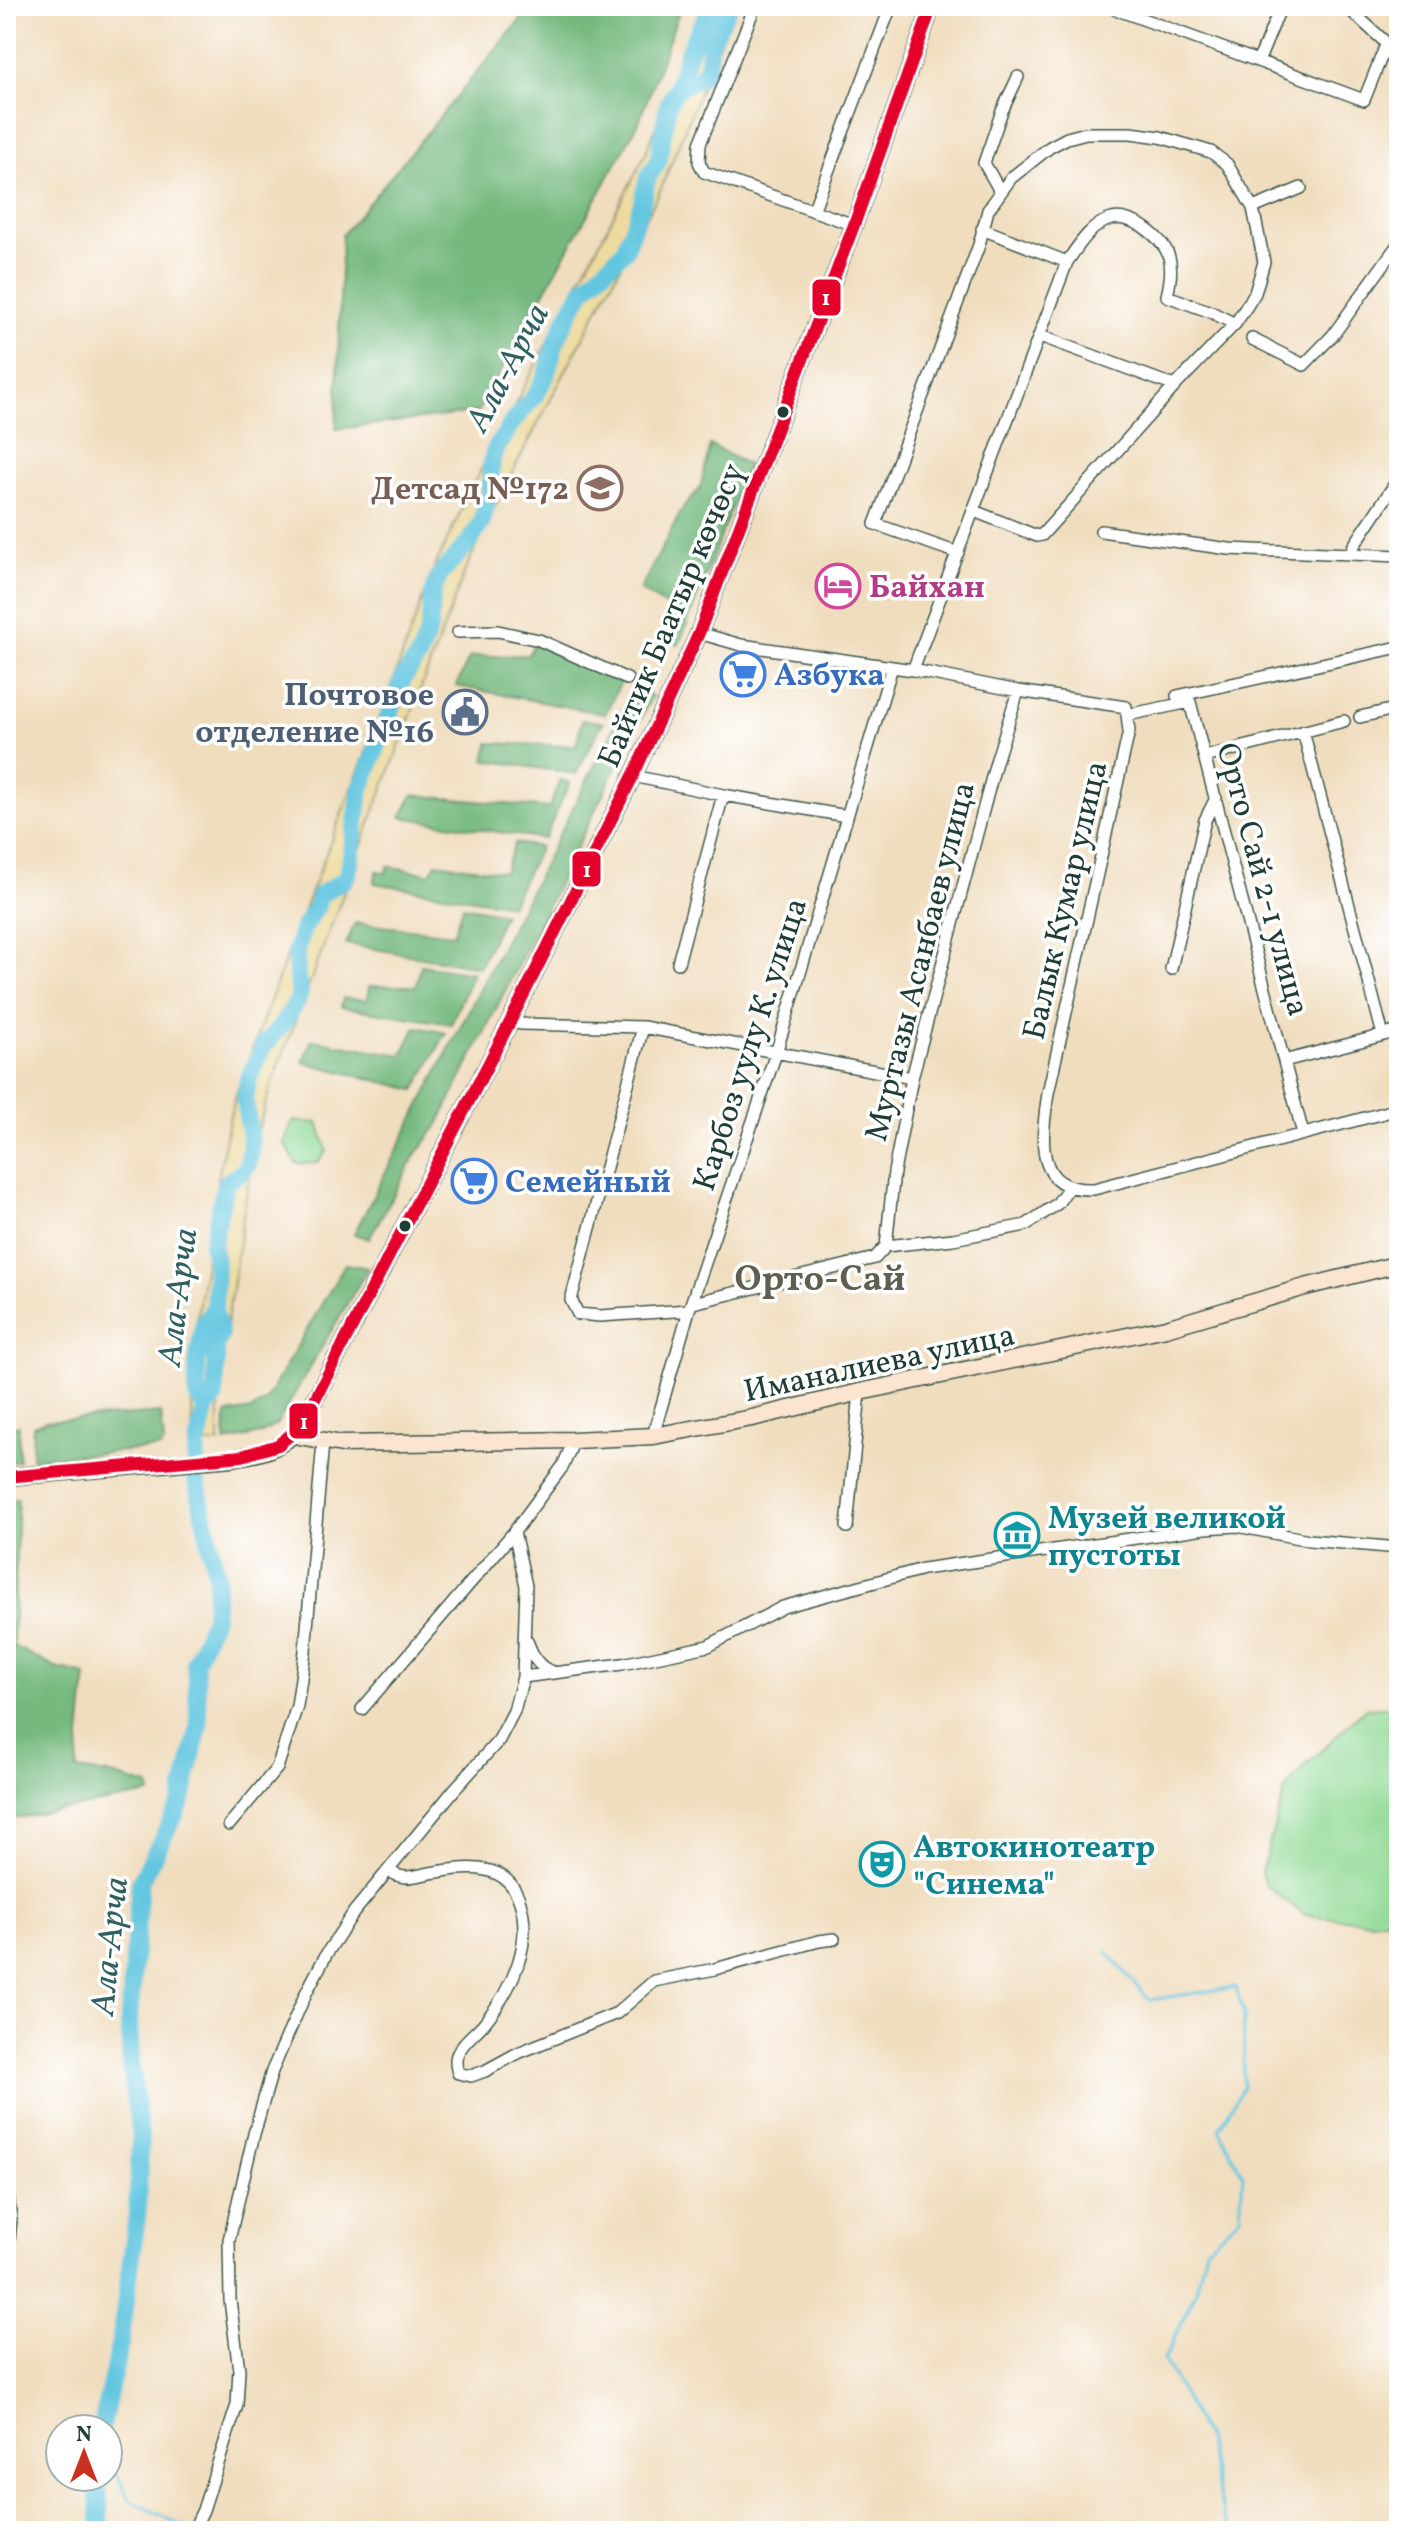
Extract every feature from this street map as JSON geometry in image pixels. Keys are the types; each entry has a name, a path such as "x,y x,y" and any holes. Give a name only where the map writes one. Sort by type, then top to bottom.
{"main road":[{"name":"Байтик Баатыр көчөсү","path":"294,1435 510,1022 633,776 699,633 854,225 932,6"},
{"name":"Иманалиева улица","path":"294,1435 323,1442 361,1443 653,1436 752,1418 860,1392 1166,1328 1255,1301 1399,1264"},
{"path":"6,1477 232,1458 275,1448 294,1435"}],"street":[{"path":"755,6 700,144 699,162 704,172 854,225"},
{"path":"813,211 891,6"},
{"path":"1107,6 1364,100 1386,45 1346,6"},
{"path":"1256,60 1261,55 1281,6"},
{"path":"1000,191 984,163 1018,77"},
{"path":"958,553 875,524 979,245 988,210 1000,191 1030,161 1067,138 1086,133 1131,133 1160,137 1211,152 1227,164 1253,208 1264,262 1255,293 1235,324 1175,386 1042,535 1037,536 974,511"},
{"path":"1253,208 1301,188"},
{"path":"913,670 1067,262 1079,244 1103,222 1113,218 1135,222 1157,237 1167,249 1171,278 1167,296 1235,324"},
{"path":"982,229 1067,262"},
{"path":"1252,339 1304,365 1333,335 1399,243"},
{"path":"1040,336 1175,386"},
{"path":"1353,554 1353,547 1399,478"},
{"path":"1101,531 1229,549 1399,556"},
{"path":"458,632 498,631 539,640 627,679"},
{"path":"699,633 741,645 913,670 1126,711 1399,647"},
{"name":"Карбоз уулу К. улица","path":"653,1436 691,1307 776,1053 892,667"},
{"name":"Муртазы Асанбаев улица","path":"886,1246 894,1172 912,1078 996,762 1018,691"},
{"name":"Орто Сай 2-1 улица","path":"1126,711 1189,701 1303,1134"},
{"path":"1360,717 1399,708"},
{"name":"Балык Кумар улица","path":"1069,1187 1057,1180 1046,1162 1043,1129 1048,1093 1129,731 1126,711"},
{"path":"1205,757 1344,721"},
{"path":"1303,731 1383,1035"},
{"path":"633,776 847,816"},
{"path":"678,963 723,795"},
{"path":"1171,969 1205,820 1216,798"},
{"path":"510,1022 643,1027 912,1078"},
{"path":"643,1027 571,1300 578,1314 600,1316 691,1307 875,1258 886,1246 953,1239 1026,1225 1057,1204 1069,1187 1094,1189 1399,1109"},
{"path":"1284,1061 1399,1031"},
{"path":"847,1527 860,1392"},
{"path":"362,1709 514,1532 563,1466 574,1440"},
{"path":"229,1825 277,1768 297,1706 305,1651 323,1442"},
{"path":"523,1677 622,1664 708,1646 783,1607 923,1569 1237,1526 1309,1540 1399,1548"},
{"path":"193,2531 203,2510 237,2405 239,2370 230,2300 229,2240 265,2095 287,2034 327,1953 354,1912 499,1740 514,1711 523,1677 526,1586 514,1532"},
{"path":"525,1637 536,1662 554,1672"},
{"path":"389,1871 405,1877 455,1870 496,1872 517,1893 525,1927 522,1954 501,1999 457,2055 458,2073 463,2076 485,2071 518,2053 617,2013 654,1981 834,1939"},
{"path":"6,2177 11,2219 6,2272"}],"green space":[{"path":"532,6 681,6 639,122 478,412 336,429 342,235"},
{"path":"710,445 748,465 679,645 663,638 669,608 640,590 684,506 700,489"},
{"path":"534,644 621,682 605,714 456,686 470,657 528,655"},
{"path":"636,685 652,696 438,1125 415,1156 369,1239 354,1234"},
{"path":"582,720 603,722 576,774 485,760 489,743 576,746"},
{"path":"560,780 570,783 544,839 401,817 413,795 549,808"},
{"path":"515,843 540,847 511,905 374,883 377,871 386,873 388,866 430,874 436,863 504,872"},
{"path":"463,906 504,914 479,967 346,944 355,923 453,934"},
{"path":"421,965 473,973 451,1024 341,1007 343,998 367,1000 369,986 416,986"},
{"path":"416,1027 446,1033 415,1090 303,1062 312,1040 402,1055"},
{"path":"293,1121 318,1123 327,1151 317,1163 297,1164 284,1143"},
{"path":"345,1264 368,1268 277,1424 260,1434 225,1442 226,1414 252,1410 266,1400"},
{"path":"161,1413 164,1443 160,1448 32,1459 33,1426 45,1421"},
{"path":"19,1425 19,1461 6,1462 6,1430"},
{"path":"18,1499 13,1646 56,1668 86,1675 77,1770 108,1774 149,1786 150,1794 6,1820 6,1500"},
{"path":"1399,1706 1399,1917 1374,1922 1305,1915 1265,1885 1261,1872 1286,1788 1366,1708"}],"sand":[{"path":"702,6 734,6 660,191 499,498 467,566 269,1091 255,1139 219,1375 219,1443 193,1445 191,1357 216,1189 230,1115 241,1079 388,696 431,575 473,485 644,157"}],"waterway":[{"path":"676,89 690,47 712,6"},
{"name":"Ала-Арча","path":"105,2413 121,2338 137,2216 140,2137 129,2020 140,1882 181,1803 199,1726 195,1662 214,1617 217,1578 195,1474 197,1445 206,1407 197,1396 197,1364 204,1322 214,1309 216,1265 212,1245 224,1190 226,1183 248,1164 251,1143 245,1100 248,1081 264,1045 297,1002 300,992 296,952 303,928 320,895 345,879 361,789 404,677 420,654 429,629 433,591 440,575 482,522 495,450 546,376 556,342 583,290 624,251 648,177 658,162 668,105 676,89 701,77 707,68 710,42 729,6"},
{"path":"206,1407 214,1399 216,1386 216,1346 220,1335 214,1309"},
{"path":"1106,1951 1149,2000 1236,1987 1244,2015 1243,2087 1219,2129 1243,2175 1240,2217 1206,2248 1196,2291 1164,2360 1206,2438 1224,2518 1233,2531"},
{"path":"124,2488 130,2500 189,2529"},
{"name":"Ала-Арча","path":"98,2493 101,2531"}],"transit line":[{"name":"1","path":"6,1477 242,1456 278,1445 301,1426 510,1022 633,776 699,633 854,225 932,6"}],"place":[{"name":"Детсад №172","path":"600,488"},
{"name":"Байхан","path":"838,586"},
{"name":"Азбука","path":"743,674"},
{"name":"Почтовое отделение №16","path":"465,712"},
{"name":"Семейный","path":"474,1181"},
{"name":"Музей великой пустоты","path":"1017,1535"},
{"name":"Автокинотеатр \"Синема\"","path":"882,1864"}],"district":[{"name":"Орто-Сай","path":"820,1277"}]}
